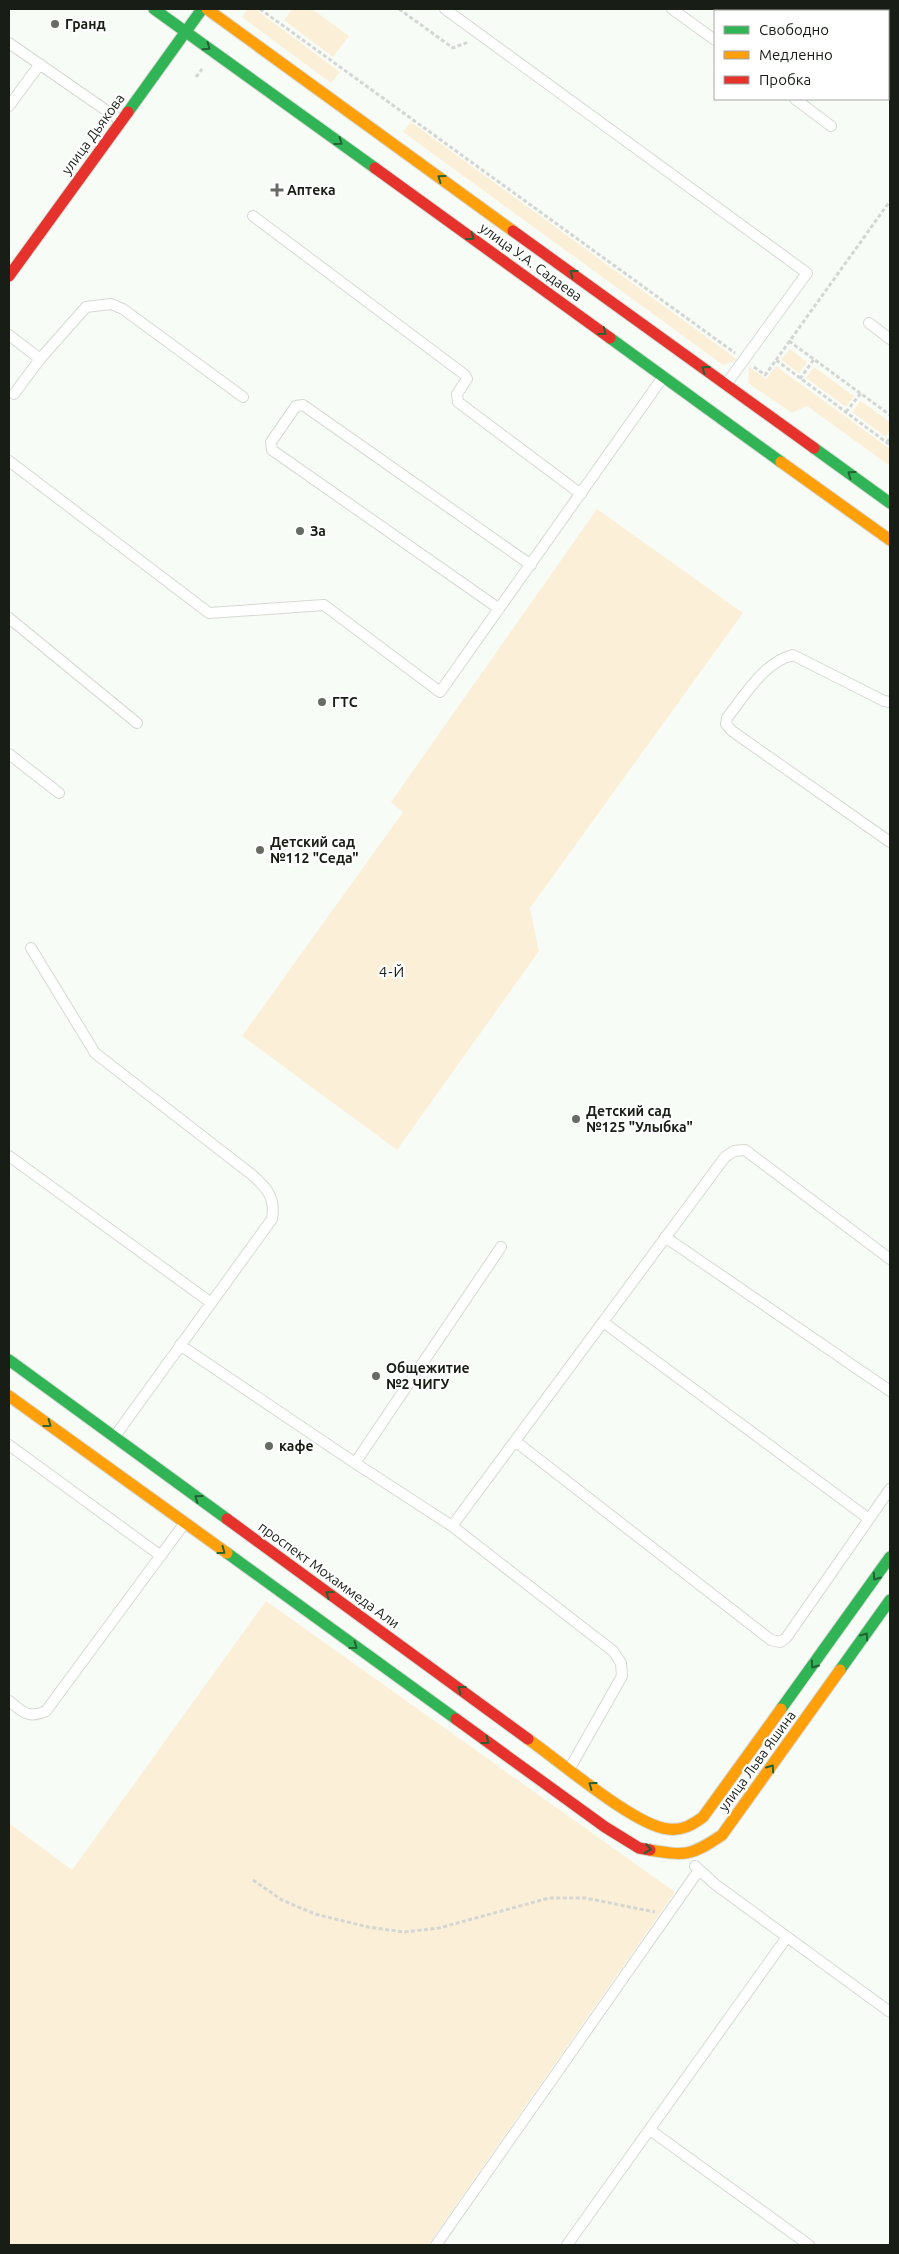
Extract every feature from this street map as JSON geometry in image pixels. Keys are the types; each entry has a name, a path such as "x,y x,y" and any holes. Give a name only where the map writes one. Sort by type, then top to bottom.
{"main road":[{"name":"улица У.А. Садаева","path":"154,9 890,540"},
{"name":"улица Дьякова","path":"9,276 202,9"},
{"name":"улица У.А. Садаева","path":"207,9 890,502"},
{"name":"проспект Мохаммеда Али","path":"9,1360 631,1814 660,1830"},
{"path":"9,1396 184,1523"},
{"name":"улица Льва Яшина","path":"184,1523 605,1827 639,1848 682,1855 700,1850 722,1835 876,1606 890,1557"},
{"name":"улица Льва Яшина","path":"660,1830 692,1827 703,1817 876,1606 890,1600"}],"lane":[{"path":"445,9 807,273 726,384"},
{"path":"672,9 714,39"},
{"path":"9,43 121,120"},
{"path":"9,106 40,64"},
{"path":"795,100 831,126"},
{"path":"253,216 465,375 466,382 456,397 458,402 581,494"},
{"path":"14,394 40,359 86,307 112,304 134,317 243,397"},
{"path":"869,323 890,339"},
{"path":"9,335 40,359"},
{"path":"9,460 209,613 324,605 440,692 664,377"},
{"path":"498,608 272,450 270,442 296,406 303,405 531,565"},
{"path":"9,618 137,723"},
{"path":"890,702 884,701 793,655 771,664 727,718 726,724 732,731 890,842"},
{"path":"9,754 59,793"},
{"path":"31,948 95,1053 251,1174 266,1187 272,1196 272,1219 114,1437"},
{"path":"452,1526 725,1157 734,1151 745,1150 890,1259"},
{"path":"9,1156 210,1302"},
{"path":"665,1237 890,1391"},
{"path":"355,1463 501,1247"},
{"path":"603,1322 869,1519"},
{"path":"180,1345 452,1526 613,1651 621,1663 622,1676 569,1768"},
{"path":"515,1441 770,1640 780,1642 786,1638 890,1489"},
{"path":"9,1445 160,1556"},
{"path":"9,1701 24,1713 35,1716 46,1711 184,1523"},
{"path":"660,1830 682,1855 699,1870 890,2012"},
{"path":"436,2245 699,1870"},
{"path":"566,2245 787,1937"},
{"path":"650,2130 809,2245"}],"path":[{"path":"260,9 765,375 890,201"},
{"path":"399,9 453,48 468,41 476,47"},
{"path":"789,341 890,415"},
{"path":"800,378 814,359"},
{"path":"776,360 889,443 890,438"},
{"path":"846,412 860,393"},
{"path":"253,1880 282,1900 316,1914 368,1927 404,1932 440,1928 549,1898 585,1898 668,1914"}],"shaded area":[{"path":"255,9 340,72 331,83 242,17 247,10"},
{"path":"292,9 312,9 349,36 333,57 284,20"},
{"path":"411,122 738,360 723,365 403,132"},
{"path":"790,349 807,362 799,373 781,360"},
{"path":"776,366 890,449 890,466 807,406 792,413 748,383 749,367 766,379"},
{"path":"814,367 854,396 846,407 806,378"},
{"path":"861,401 890,422 890,430 886,437 852,412"},
{"path":"597,509 743,613 530,908 539,951 397,1150 242,1036 403,812 391,802"},
{"path":"266,1601 675,1892 428,2245 9,2245 9,1823 72,1870"}],"traffic: fast":[{"path":"154,9 375,168"},
{"path":"128,112 202,9"},
{"path":"610,338 781,462"},
{"path":"814,448 890,503"},
{"path":"9,1360 227,1519"},
{"path":"227,1553 456,1719"},
{"path":"781,1709 890,1557"},
{"path":"840,1670 890,1600"}],"traffic: slow":[{"path":"207,9 513,231"},
{"path":"781,462 890,540"},
{"path":"9,1396 227,1553"},
{"path":"650,1850 688,1853 703,1847 722,1835 840,1670"},
{"path":"528,1739 597,1791 636,1817 654,1825 668,1829 678,1829 691,1825 703,1817 781,1709"}],"traffic: jam":[{"path":"9,276 128,112"},
{"path":"375,168 610,338"},
{"path":"513,231 814,448"},
{"path":"227,1519 528,1739"},
{"path":"456,1719 605,1827 639,1848 650,1850"}],"place":[{"name":"Гранд","path":"55,24"},
{"name":"Аптека","path":"277,190"},
{"name":"За","path":"300,531"},
{"name":"ГТС","path":"322,702"},
{"name":"Детский сад №112 \"Седа\"","path":"260,850"},
{"name":"Детский сад №125 \"Улыбка\"","path":"576,1119"},
{"name":"Общежитие №2 ЧИГУ","path":"376,1376"},
{"name":"кафе","path":"269,1446"}],"district":[{"name":"4-Й","path":"392,971"}]}
